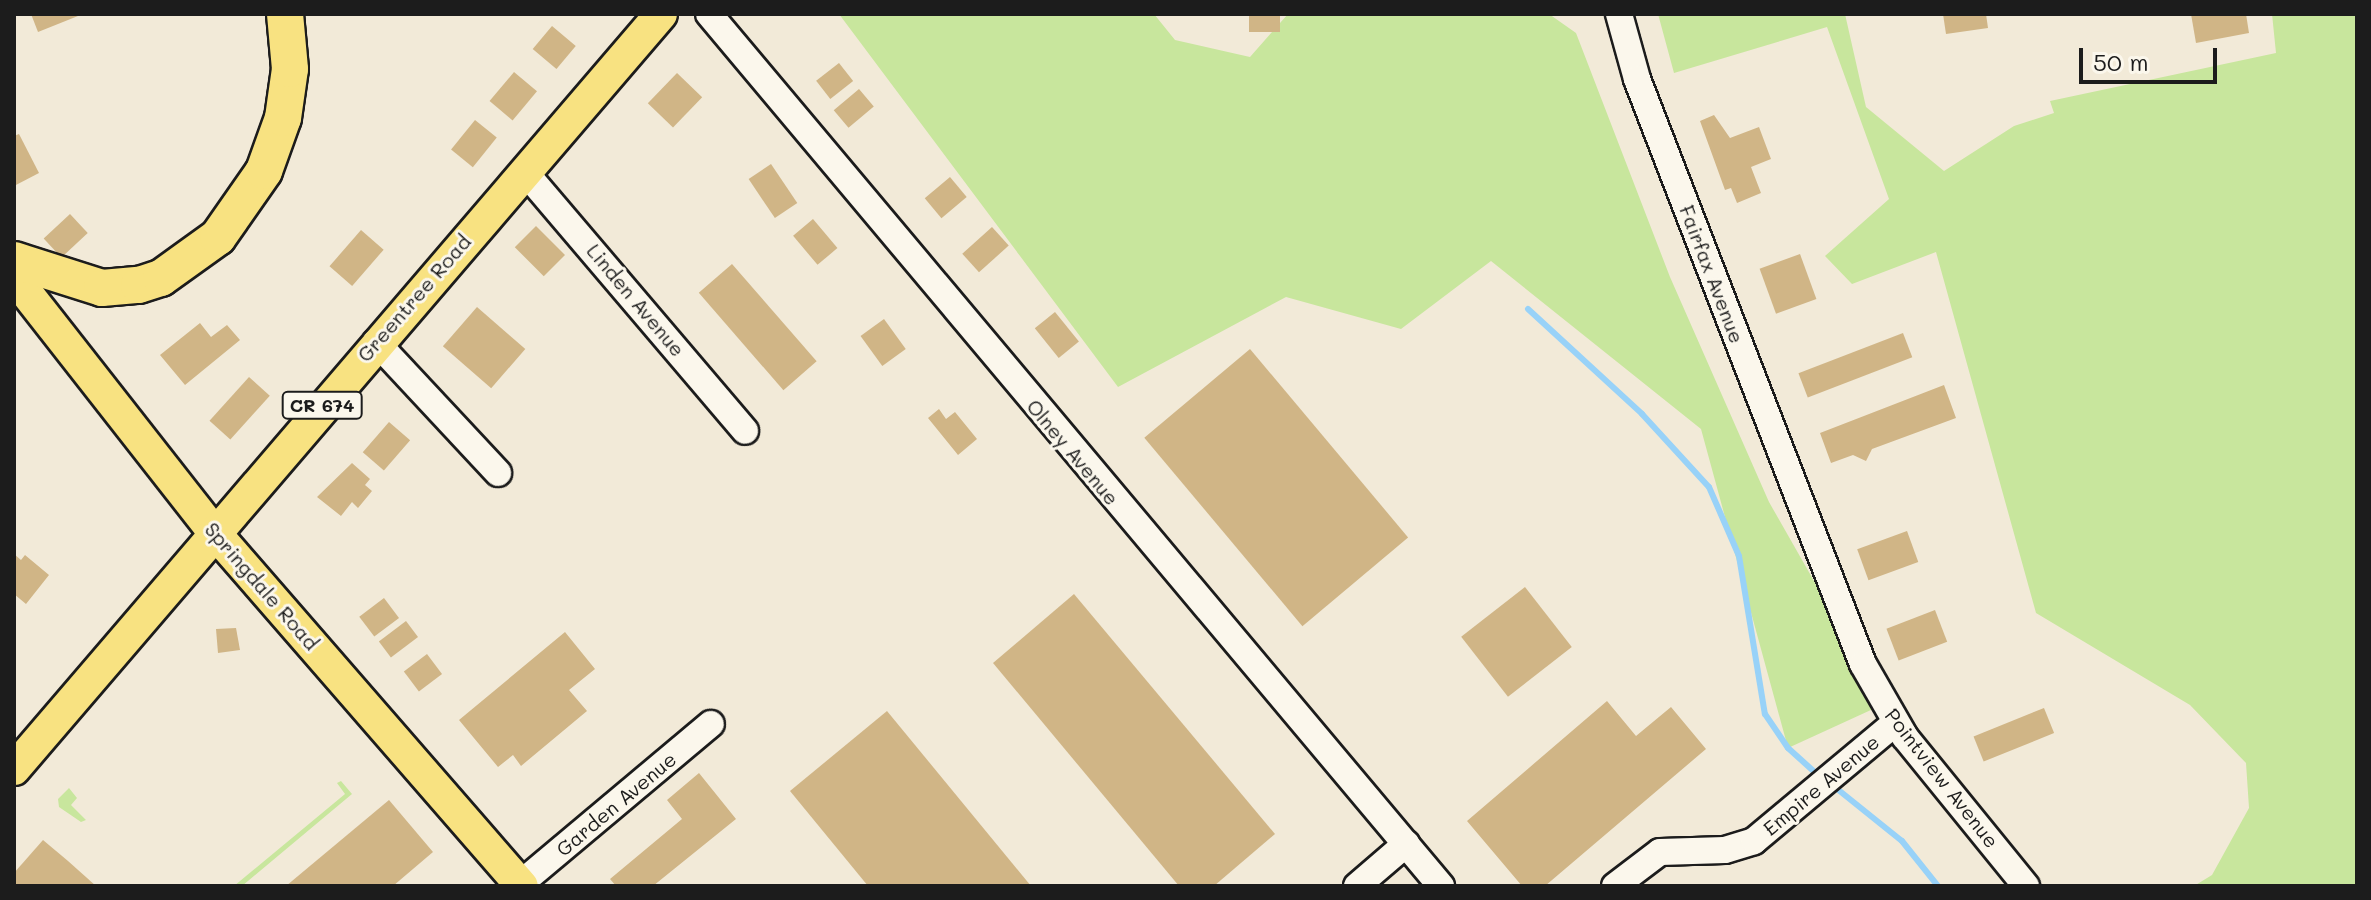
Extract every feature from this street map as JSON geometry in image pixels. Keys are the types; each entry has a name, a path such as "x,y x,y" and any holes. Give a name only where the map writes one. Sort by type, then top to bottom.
{"highway":[{"path":"14,260 102,288 139,285 161,278 218,237 264,171 283,118 290,69 285,14"}],"main road":[{"name":"Greentree Road","path":"14,769 376,342 661,14"},
{"name":"Springdale Road","path":"14,277 214,532 521,885"}],"street":[{"name":"Olney Avenue","path":"709,14 1441,886"},
{"name":"Fairfax Avenue","path":"1619,14 1637,79 1811,532"},
{"name":"Linden Avenue","path":"524,171 745,431"},
{"path":"376,342 498,473"},
{"name":"Pointview Avenue","path":"1811,532 1863,664 1895,723 2026,886"},
{"name":"Empire Avenue","path":"1615,886 1669,850 1725,850 1754,841 1895,723"},
{"name":"Garden Avenue","path":"521,885 711,724"},
{"path":"1357,886 1406,844"}],"green space":[{"path":"839,14 1154,14 1175,40 1250,57 1288,14 1549,14 1576,33 1670,277 1769,502 1884,704 1788,748 1701,429 1491,261 1401,329 1286,297 1118,387"},
{"path":"1658,14 1845,14 1866,107 1944,171 2014,126 2054,113 2050,101 2276,53 2272,14 2357,14 2357,886 2194,886 2212,875 2249,808 2246,763 2190,705 2036,613 1936,252 1852,284 1825,256 1889,199 1827,27 1674,73"},
{"path":"341,781 352,794 242,886 234,886 345,794 337,783"},
{"path":"69,788 77,798 71,805 86,820 81,822 59,807 58,799"}],"building":[{"path":"31,14 83,14 38,32"},
{"path":"1249,14 1280,14 1280,32 1249,32"},
{"path":"1943,14 1986,14 1988,28 1946,34"},
{"path":"2191,14 2246,14 2249,33 2196,43"},
{"path":"552,26 576,46 556,69 533,49"},
{"path":"839,63 853,81 830,99 816,81"},
{"path":"514,72 537,91 513,120 490,101"},
{"path":"677,73 702,97 673,128 648,103"},
{"path":"859,89 874,107 849,128 834,110"},
{"path":"1714,115 1730,138 1759,127 1771,159 1751,167 1761,193 1737,203 1731,188 1725,190 1700,121"},
{"path":"475,120 497,138 473,167 451,150"},
{"path":"19,134 39,173 14,186 14,136"},
{"path":"771,164 797,203 775,218 749,179"},
{"path":"950,177 967,197 941,218 925,198"},
{"path":"70,214 88,233 61,258 44,239"},
{"path":"813,219 837,248 818,265 793,236"},
{"path":"536,226 565,255 544,276 515,247"},
{"path":"992,227 1009,246 979,272 962,254"},
{"path":"361,230 384,250 352,286 330,266"},
{"path":"1800,254 1816,299 1776,314 1760,269"},
{"path":"732,264 817,361 783,390 699,293"},
{"path":"477,307 525,349 491,388 443,346"},
{"path":"1055,312 1079,342 1059,358 1035,328"},
{"path":"884,319 906,349 882,366 861,336"},
{"path":"200,323 211,337 227,325 240,340 185,385 160,355"},
{"path":"1903,333 1912,357 1808,397 1798,373"},
{"path":"1250,349 1408,537 1302,626 1144,438"},
{"path":"249,377 270,396 230,440 210,421"},
{"path":"1944,385 1956,418 1872,449 1866,461 1853,455 1831,463 1820,433"},
{"path":"939,409 946,419 955,412 977,439 958,455 928,418"},
{"path":"389,422 410,440 384,471 363,452"},
{"path":"352,463 370,479 365,485 372,491 358,508 352,502 341,516 317,497"},
{"path":"1907,531 1918,562 1868,580 1857,549"},
{"path":"14,554 21,560 25,555 49,575 26,604 14,594"},
{"path":"1525,587 1572,647 1508,697 1461,637"},
{"path":"1074,594 1275,834 1214,886 1179,886 993,663"},
{"path":"384,598 399,618 374,637 359,617"},
{"path":"1935,610 1947,642 1899,660 1886,629"},
{"path":"406,621 418,637 391,657 379,641"},
{"path":"236,628 240,650 218,653 216,629"},
{"path":"565,632 595,669 569,690 587,711 521,766 513,755 498,767 459,720"},
{"path":"427,654 442,674 419,691 404,671"},
{"path":"1607,701 1636,736 1671,707 1706,749 1545,886 1522,886 1467,821"},
{"path":"2044,708 2054,733 1984,762 1974,736"},
{"path":"887,711 1031,886 868,886 790,791"},
{"path":"699,773 736,819 653,886 616,886 610,879 682,819 667,800"},
{"path":"389,800 433,852 393,886 286,886"},
{"path":"43,840 96,886 14,886 14,873"}],"waterway":[{"path":"1528,309 1642,414 1709,487 1739,556 1765,714 1788,748 1819,776"},
{"path":"1831,784 1902,841 1938,886"}]}
